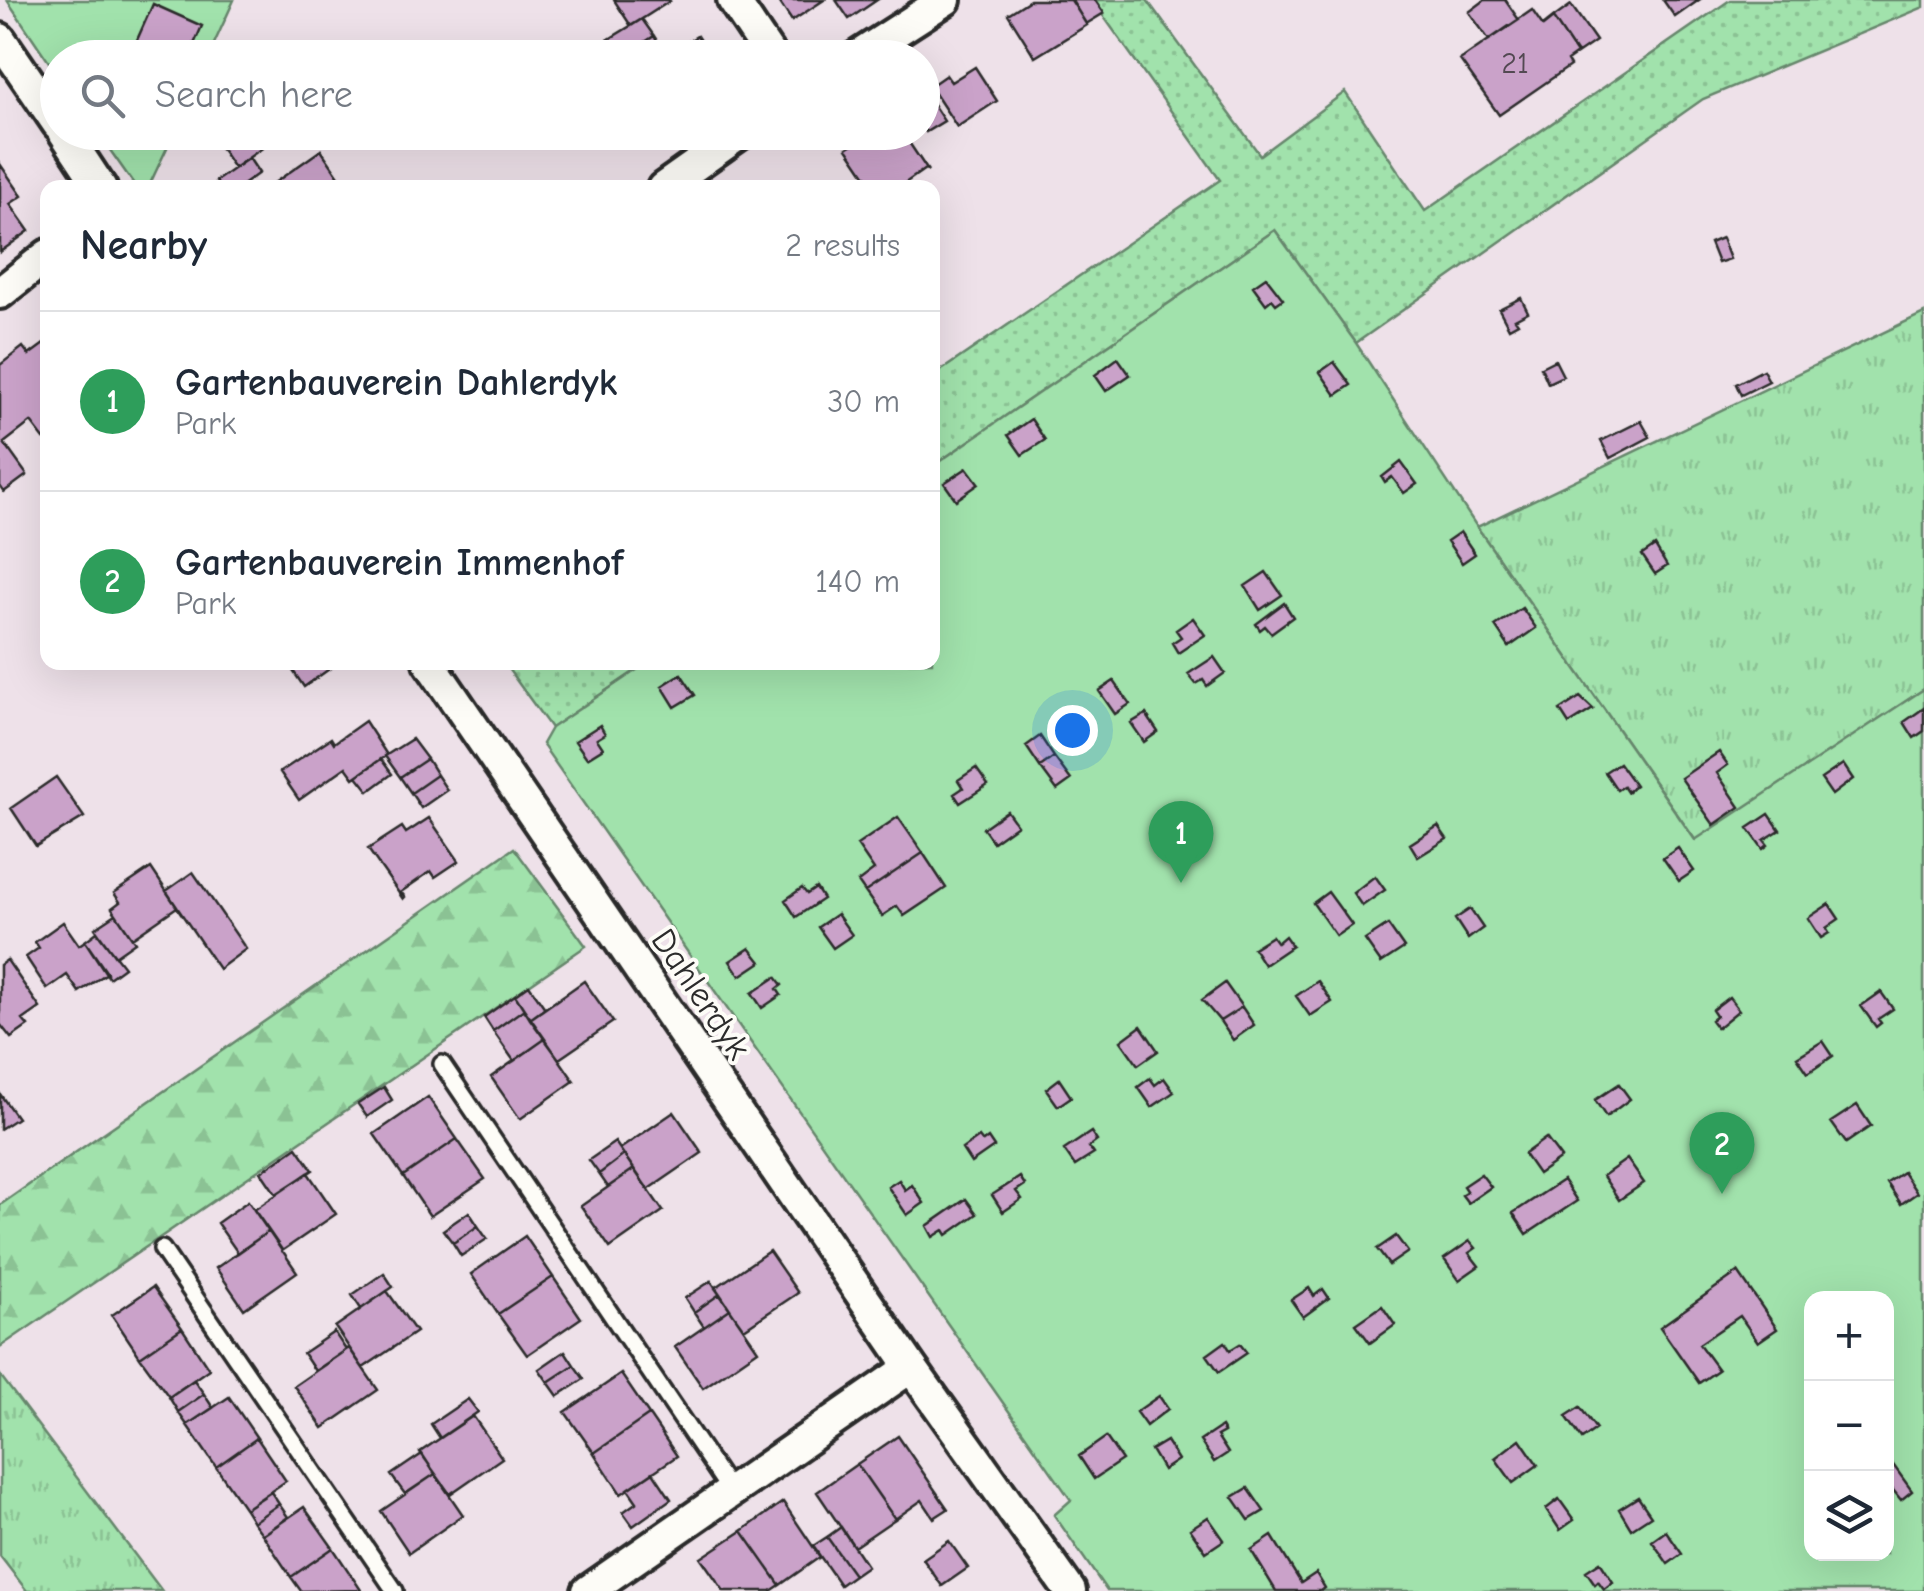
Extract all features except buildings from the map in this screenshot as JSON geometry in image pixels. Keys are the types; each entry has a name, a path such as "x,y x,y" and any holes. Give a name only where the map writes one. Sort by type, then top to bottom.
{"street":[{"path":"733,0 760,40"},
{"path":"883,40 946,0"},
{"path":"0,39 40,98"},
{"path":"76,150 96,180"},
{"path":"674,180 717,150"},
{"path":"0,293 40,260"},
{"name":"Dahlerdyk","path":"435,670 911,1367 1070,1591"},
{"path":"588,1591 911,1367"}],"lane":[{"path":"442,1064 731,1492"},
{"path":"162,1249 394,1591"}],"green space":[{"path":"7,0 234,0 216,40 40,40 40,49"},
{"path":"1092,0 1147,0 1260,155 1345,92 1425,211 1730,0 1924,0 1924,7 1703,99 1356,343 1275,230 940,461 940,371 1220,180"},
{"path":"110,150 166,150 152,180 131,180"},
{"path":"1275,230 1695,840 1924,689 1924,1591 1107,1591 1054,1515 1071,1500 542,744 551,728 637,670 940,670 940,461"},
{"path":"1924,313 1924,689 1696,841 1477,527"},
{"path":"509,670 637,670 551,728"},
{"path":"514,848 586,946 0,1347 0,1205"},
{"path":"0,1375 162,1591 27,1591 0,1556"}],"place":[{"name":"Gartenbauverein Dahlerdyk","path":"1181,883"},
{"name":"Gartenbauverein Immenhof","path":"1722,1194"}]}
